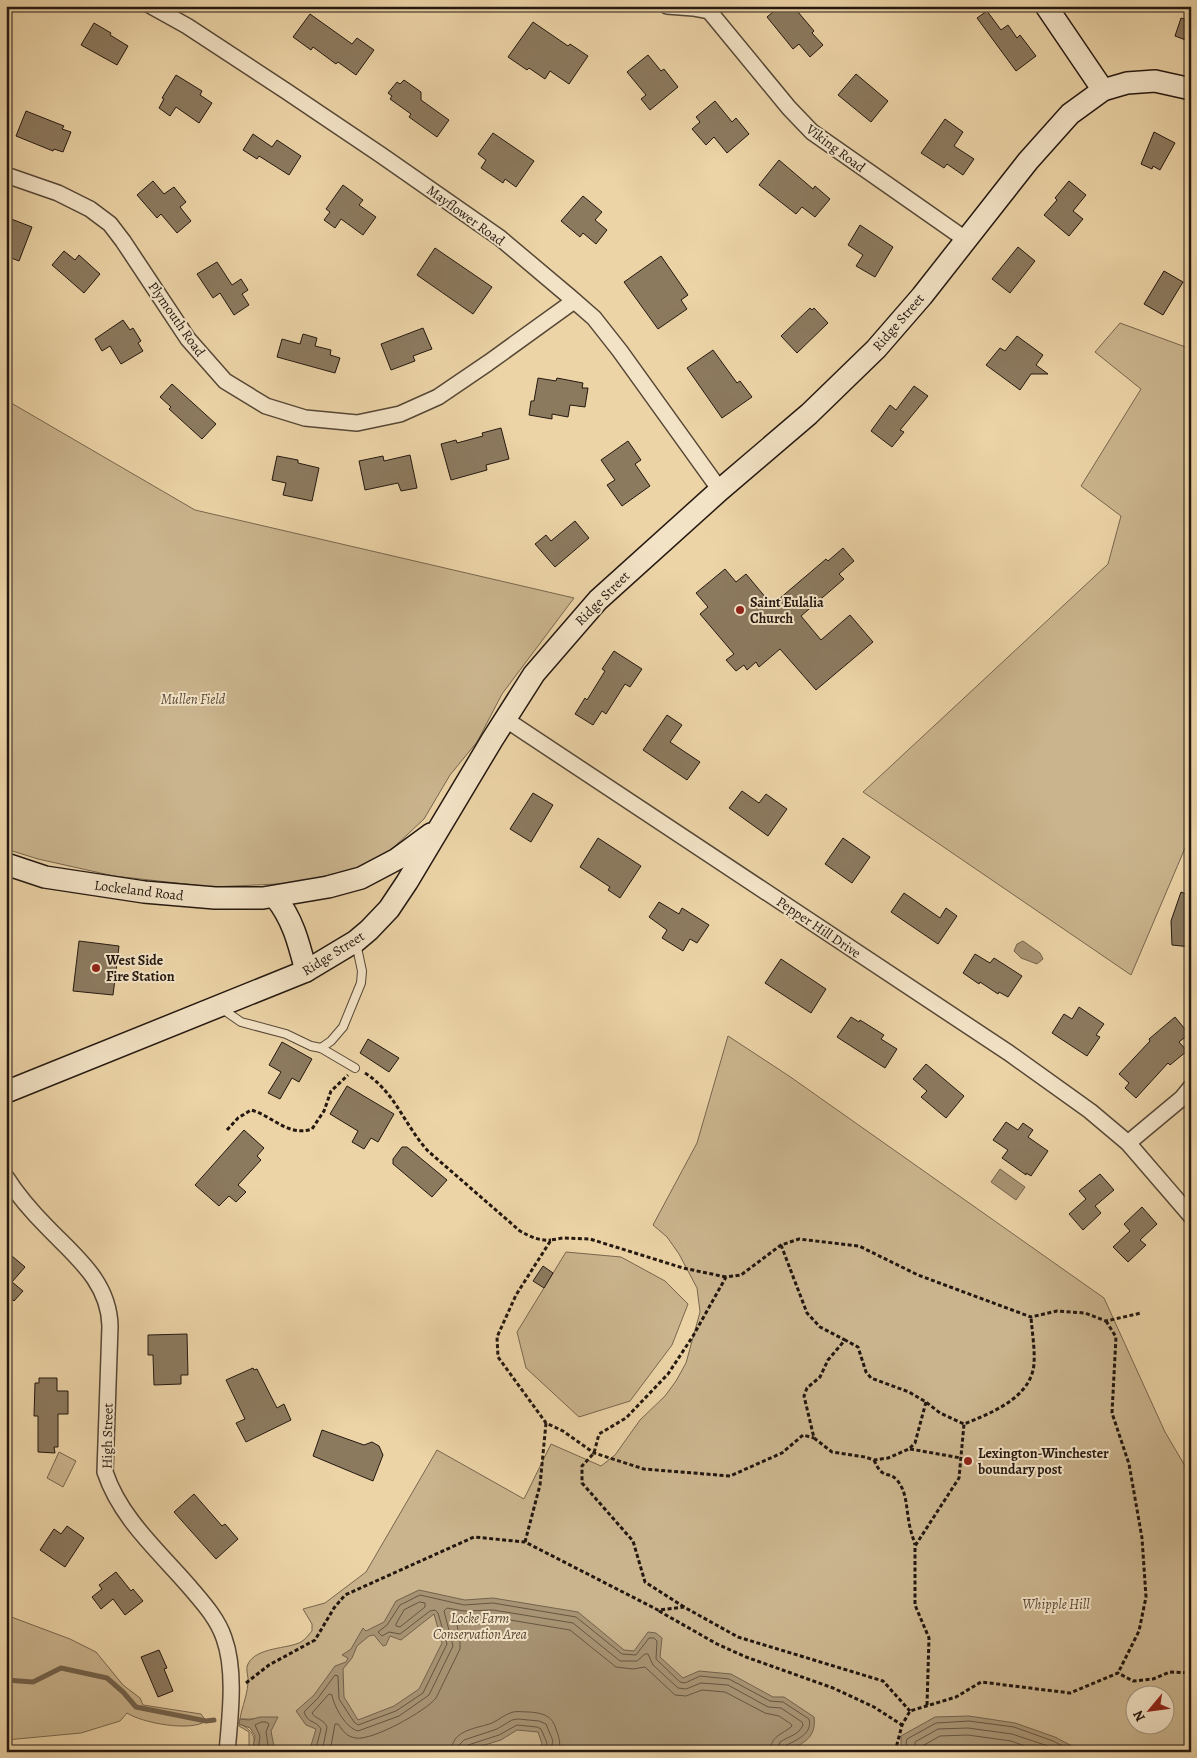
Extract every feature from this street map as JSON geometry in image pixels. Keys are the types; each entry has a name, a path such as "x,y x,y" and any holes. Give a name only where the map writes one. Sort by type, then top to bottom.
{"main road":[{"path":"1046,6 1103,90"},
{"name":"Ridge Street","path":"6,1092 306,971 356,941 389,909 440,828 505,718 534,674 598,600 720,490 809,414 876,349 922,296 1028,160 1070,114 1103,90 1127,83 1155,81 1191,89"},
{"name":"Lockeland Road","path":"6,864 45,877 144,892 215,898 275,897 328,887 361,878 397,859 440,828"},
{"path":"275,897 291,920 306,971"}],"street":[{"name":"Mayflower Road","path":"151,6 220,48 381,155 500,238 594,318 720,490"},
{"name":"Viking Road","path":"667,6 707,9 789,108 812,132 965,239"},
{"name":"Plymouth Road","path":"6,175 66,197 90,209 110,224 124,241 188,339 225,381 266,406 305,418 357,423 400,414 438,397 488,364 574,301"},
{"name":"Pepper Hill Drive","path":"505,718 1009,1054 1090,1111 1128,1143 1191,1216"},
{"path":"1128,1143 1182,1098 1191,1087"},
{"name":"High Street","path":"6,1177 21,1199 87,1267 99,1283 105,1297 110,1318 106,1472 109,1484 131,1522 208,1608 224,1638 228,1653 230,1684 227,1752"}],"lane":[{"path":"321,1048 343,1027 361,984 362,971 356,941"},
{"path":"219,1007 241,1022 286,1034 311,1046 321,1048 355,1068"}],"path":[{"path":"227,1130 238,1118 251,1110 290,1130 303,1132 312,1129 324,1111 331,1091 355,1068 373,1079 387,1091 416,1139 428,1151 520,1231 532,1238 543,1241 563,1238 590,1238 683,1268 726,1277 741,1275 781,1245 799,1239 859,1246 918,1275 1031,1317 1056,1310 1085,1312 1106,1321 1116,1337 1112,1414 1129,1464 1142,1538 1146,1597 1140,1631 1118,1673 1070,1693 981,1682 956,1697 910,1711 902,1725 895,1752"},
{"path":"551,1240 516,1294 497,1337 498,1357 546,1423 563,1431 594,1453 644,1469 730,1476 782,1453 803,1435 810,1435 832,1452 874,1460 888,1458 909,1449 916,1443 926,1402"},
{"path":"781,1245 807,1313 820,1327 858,1347 866,1372 871,1378 909,1392 940,1413 964,1424 988,1414 1016,1396 1028,1382 1034,1365 1031,1317"},
{"path":"726,1277 693,1336 668,1374 626,1418 599,1434 594,1453 582,1466 582,1484 633,1542 645,1582 684,1608 738,1637 883,1681 910,1711"},
{"path":"1106,1321 1142,1313"},
{"path":"814,1438 804,1396 807,1388 820,1377 828,1360 845,1340"},
{"path":"525,1542 540,1485 546,1423"},
{"path":"916,1546 959,1478 964,1424"},
{"path":"909,1449 961,1458"},
{"path":"874,1460 878,1469 884,1475 892,1476 896,1479 905,1494 909,1523 916,1546 915,1605 929,1638 927,1705"},
{"path":"248,1682 269,1665 315,1640 334,1608 345,1595 474,1537 525,1542 658,1610 717,1644 746,1657 833,1688 874,1707 902,1725"},
{"path":"658,1610 684,1608"},
{"path":"1118,1673 1133,1681 1153,1679 1170,1672 1191,1673"}],"green space":[{"path":"1120,323 1191,349 1191,834 1131,975 863,792 1108,564 1121,516 1081,486 1141,389 1095,352"},
{"name":"Mullen Field","path":"6,400 195,510 574,598 502,694 477,742 450,775 424,819 378,862 299,883 212,887 114,876 38,859 6,849"},
{"path":"728,1036 789,1076 1104,1298 1165,1432 1191,1476 1191,1752 261,1752 254,1719 240,1719 247,1689 247,1666 252,1658 265,1651 302,1641 312,1631 312,1624 303,1609 325,1603 366,1572 437,1450 524,1499 551,1444 601,1466 615,1455 640,1420 665,1396 676,1381 686,1363 700,1312 697,1288 679,1254 667,1237 653,1225 697,1143"},
{"path":"566,1252 621,1257 665,1281 688,1304 672,1345 630,1401 579,1417 526,1368 517,1332"},
{"path":"59,1452 76,1461 63,1487 47,1478"},
{"path":"6,1615 70,1639 96,1652 123,1685 140,1698 143,1705 201,1714 206,1721 189,1726 166,1725 134,1717 127,1713 120,1721 81,1733 6,1740"},
{"path":"239,1724 244,1726 253,1735 254,1747 252,1752 249,1752 249,1732 239,1726"}],"water":[{"path":"1023,941 1040,953 1043,959 1037,964 1021,958 1014,951 1017,944"},
{"path":"1000,1169 1025,1187 1016,1200 991,1182"},
{"path":"419,1590 465,1600 493,1598 578,1612 624,1650 634,1651 648,1632 656,1633 662,1638 660,1657 683,1678 699,1671 731,1674 773,1697 784,1697 814,1717 813,1731 802,1744 783,1752 538,1752 542,1744 538,1732 517,1730 501,1740 462,1752 309,1752 316,1729 306,1725 296,1711 314,1695 335,1666 346,1662 348,1658 342,1655 351,1649 363,1628 366,1631 384,1622 396,1601","holes":["434,1614 442,1643 419,1689 394,1706 358,1720 344,1697 343,1669 352,1658 357,1646 369,1636 374,1635 383,1646 386,1645 390,1636 401,1640"]},
{"path":"969,1716 1015,1723 1055,1737 1072,1746 1095,1752 906,1752 901,1745 901,1736 935,1717"},
{"path":"260,1717 278,1717 271,1731 275,1752 252,1752 255,1736 250,1728 239,1724 240,1719 249,1720"}],"building":[{"path":"780,6 793,6 823,45 810,57 799,44 793,49 767,17"},
{"path":"987,11 1001,30 1008,25 1017,38 1020,35 1036,56 1016,71 977,18"},
{"path":"310,14 352,44 357,38 374,50 356,75 338,62 336,64 313,47 311,50 293,37"},
{"path":"1181,18 1191,21 1191,42 1175,36"},
{"path":"533,22 568,46 570,44 588,56 569,84 550,71 545,79 508,57"},
{"path":"94,23 128,46 117,65 81,45"},
{"path":"648,55 661,71 664,69 678,87 650,110 641,99 646,95 627,72"},
{"path":"856,74 888,101 871,122 838,95"},
{"path":"176,75 202,91 200,95 212,103 199,123 176,107 170,116 159,108 164,99 162,98"},
{"path":"404,80 421,92 421,100 449,120 437,137 409,117 411,114 390,99 392,96 388,93 397,82 400,84"},
{"path":"715,101 732,122 736,118 749,134 727,153 714,137 706,145 692,129 700,122 696,117"},
{"path":"26,111 64,126 62,129 71,132 63,152 54,149 53,151 16,136"},
{"path":"945,119 963,132 954,146 974,159 963,175 947,164 944,168 921,153"},
{"path":"1154,132 1175,143 1160,170 1153,166 1152,169 1141,164"},
{"path":"493,133 534,161 516,187 505,179 503,183 481,168 486,160 478,154"},
{"path":"253,134 272,147 277,140 301,156 289,175 259,156 257,159 243,150"},
{"path":"779,160 813,189 815,186 830,199 815,217 802,207 796,214 759,185"},
{"path":"153,181 164,194 174,187 186,202 180,207 191,221 177,233 161,214 157,218 137,195"},
{"path":"1069,181 1086,195 1073,211 1083,219 1069,236 1044,215 1057,200 1055,198"},
{"path":"343,185 363,200 359,205 376,217 363,235 341,219 335,228 324,220 330,212 326,209"},
{"path":"583,196 602,212 595,220 607,230 596,244 583,233 580,237 561,221"},
{"path":"6,217 32,227 19,261 6,256"},
{"path":"860,225 893,247 875,277 856,266 863,255 848,245"},
{"path":"1018,247 1035,261 1010,293 992,279"},
{"path":"435,248 492,287 473,314 417,275"},
{"path":"64,251 75,260 79,255 100,274 84,293 52,265"},
{"path":"661,256 688,295 681,300 687,309 658,329 624,282"},
{"path":"217,262 232,285 241,279 248,290 242,294 249,305 234,315 220,293 213,298 197,274"},
{"path":"1164,271 1183,282 1163,315 1144,304"},
{"path":"810,308 812,310 814,308 828,323 797,353 781,336"},
{"path":"123,320 130,330 133,328 141,341 138,343 143,351 121,364 110,346 102,351 95,339"},
{"path":"423,328 432,349 413,356 415,361 391,370 381,344"},
{"path":"303,334 317,338 315,346 331,350 330,355 340,358 335,373 277,357 282,339 300,344"},
{"path":"1017,336 1043,355 1036,365 1048,374 1031,374 1020,390 986,365 1000,348 1005,351"},
{"path":"713,350 737,383 740,381 752,397 722,418 687,368"},
{"path":"538,378 556,381 557,378 583,383 582,388 588,388 585,407 570,405 568,417 552,414 552,419 529,415 531,401 534,401"},
{"path":"172,384 216,424 202,439 169,409 171,407 160,397"},
{"path":"914,386 928,396 900,430 904,432 892,447 871,431 890,405 896,410"},
{"path":"501,428 509,459 486,465 487,470 451,480 441,444 456,440 457,443 483,436 482,433"},
{"path":"628,441 641,460 635,464 650,486 622,506 607,485 615,480 601,460"},
{"path":"410,455 417,488 401,491 398,483 365,490 359,461 383,456 384,461"},
{"path":"277,456 298,460 298,463 319,468 312,501 283,495 286,483 272,480"},
{"path":"575,521 589,538 555,567 535,544 546,535 551,541"},
{"name":"Saint Eulalia Church","path":"843,548 854,561 839,574 844,579 801,616 821,640 850,615 873,642 816,690 780,649 759,667 756,662 747,670 744,665 736,671 726,660 734,654 700,614 708,607 696,593 725,569 736,582 746,574 772,605 826,559 828,561"},
{"path":"614,651 642,669 630,687 625,684 606,714 602,711 593,725 575,714 585,698 587,700 605,671 602,669"},
{"path":"667,715 682,725 670,742 700,762 687,780 643,750"},
{"path":"742,791 759,803 766,794 787,809 768,836 729,808"},
{"path":"533,793 553,805 531,842 510,829"},
{"path":"598,838 641,866 620,898 608,890 610,887 580,867"},
{"path":"843,838 870,857 852,883 825,864"},
{"path":"1181,892 1191,896 1191,947 1172,945 1171,921"},
{"path":"904,893 940,918 946,908 957,916 938,944 891,912"},
{"path":"659,902 679,914 682,908 709,925 697,943 690,939 683,951 662,938 667,930 649,917"},
{"name":"West Side Fire Station","path":"79,941 119,946 113,995 73,991"},
{"path":"975,954 990,963 994,958 1022,976 1008,997 999,992 998,994 980,982 979,984 963,973"},
{"path":"781,959 826,989 811,1013 765,983"},
{"path":"1079,1007 1104,1024 1096,1035 1100,1037 1087,1056 1052,1033 1064,1014 1072,1019"},
{"path":"851,1017 859,1022 860,1020 884,1035 881,1039 897,1049 885,1068 837,1037"},
{"path":"1175,1017 1189,1034 1179,1042 1187,1051 1170,1065 1168,1063 1136,1098 1125,1088 1129,1083 1119,1074 1150,1041 1149,1039"},
{"path":"368,1039 399,1058 389,1072 360,1053"},
{"path":"282,1042 312,1059 299,1082 292,1078 280,1099 268,1093 281,1072 269,1065"},
{"path":"926,1064 964,1096 946,1118 921,1097 927,1091 913,1079"},
{"path":"347,1086 394,1114 378,1142 371,1138 364,1149 352,1142 358,1131 330,1114"},
{"path":"1006,1122 1018,1130 1023,1123 1033,1130 1028,1137 1048,1151 1031,1176 1026,1173 1026,1175 1002,1158 1008,1150 993,1140"},
{"path":"244,1130 264,1148 257,1156 261,1160 238,1185 246,1192 236,1202 229,1196 219,1206 195,1185"},
{"path":"402,1147 407,1147 447,1180 432,1197 393,1164 393,1159"},
{"path":"1100,1174 1114,1190 1095,1206 1101,1213 1083,1230 1069,1214 1086,1199 1079,1191"},
{"path":"1142,1207 1157,1224 1140,1240 1146,1245 1128,1262 1113,1247 1130,1231 1124,1224"},
{"path":"6,1251 25,1267 12,1282 23,1291 14,1301 6,1294"},
{"path":"543,1266 553,1273 544,1288 533,1281"},
{"path":"187,1334 188,1375 181,1375 181,1384 154,1385 153,1355 148,1355 148,1335"},
{"path":"253,1368 254,1370 257,1369 277,1408 284,1404 291,1420 246,1442 236,1423 245,1419 226,1380"},
{"path":"39,1378 57,1378 57,1391 68,1391 68,1414 58,1414 58,1447 54,1447 55,1453 38,1452 38,1416 34,1416 35,1383 39,1383"},
{"path":"322,1430 364,1445 372,1442 379,1446 383,1455 373,1481 313,1456"},
{"path":"194,1494 222,1526 225,1524 238,1539 216,1559 174,1512"},
{"path":"67,1526 84,1538 65,1567 40,1550 54,1529 61,1534"},
{"path":"116,1572 131,1591 133,1589 143,1601 125,1615 113,1599 101,1609 92,1597 102,1589 99,1585"},
{"path":"159,1650 167,1668 164,1669 173,1691 158,1697 141,1657"}],"waterway":[{"path":"6,1680 33,1682 61,1668 107,1678 136,1707 206,1721 214,1720"}],"place":[{"name":"Saint Eulalia Church","path":"740,610"},
{"name":"West Side Fire Station","path":"96,968"},
{"name":"Lexington-Winchester boundary post","path":"968,1461"}],"park label":[{"name":"Whipple Hill","path":"1056,1604"},
{"name":"Locke Farm Conservation Area","path":"480,1626"}]}
